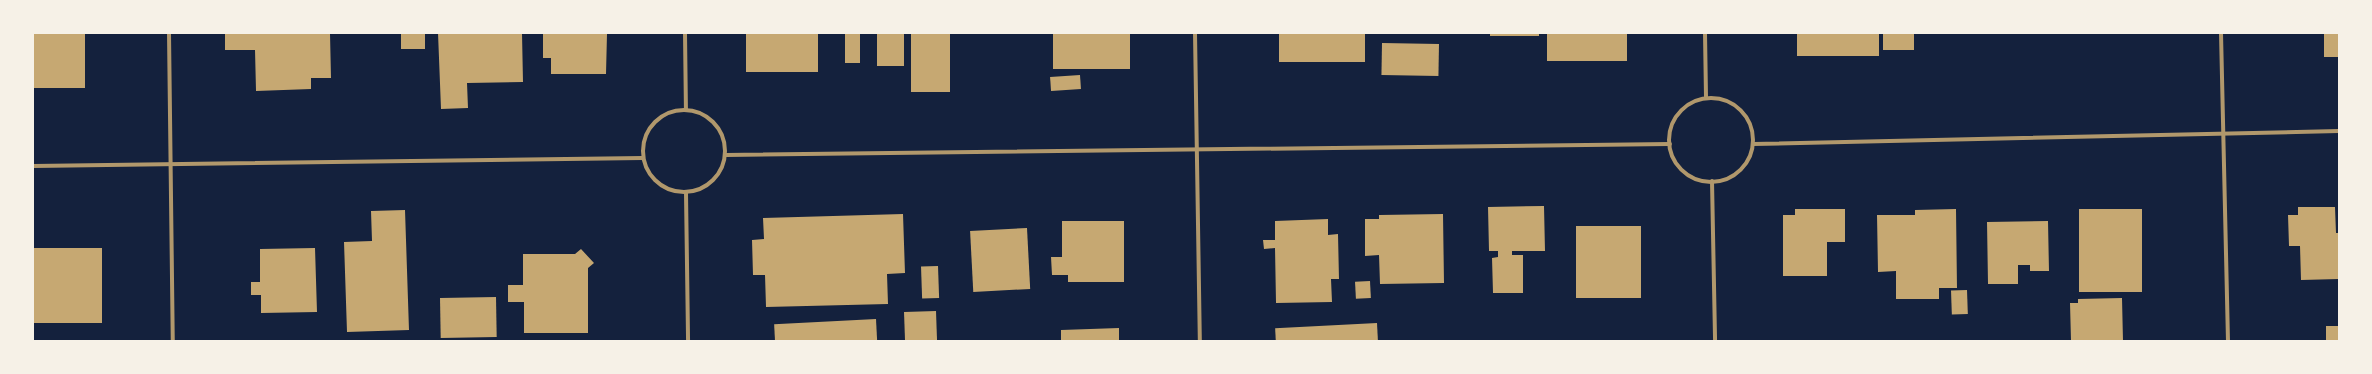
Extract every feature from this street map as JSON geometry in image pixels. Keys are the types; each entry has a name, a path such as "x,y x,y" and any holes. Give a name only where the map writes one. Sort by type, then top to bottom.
{"street":[{"path":"168,33 173,341"},
{"path":"685,33 686,110"},
{"path":"1195,33 1200,341"},
{"path":"1705,33 1706,98"},
{"path":"2221,33 2222,133 2228,341"},
{"path":"1706,98 1724,100 1740,110 1748,119 1753,131 1753,144 1750,156 1744,166 1730,177 1712,182 1700,180 1679,167 1673,156 1670,144 1670,132 1675,119 1682,109 1706,98"},
{"path":"686,110 700,113 712,119 720,130 725,142 726,156 717,178 703,188 686,193 674,192 662,187 646,170 642,145 653,123 663,115 674,111 686,110"},
{"path":"1753,144 2339,131"},
{"path":"726,156 1670,144"},
{"path":"33,166 643,158"},
{"path":"1712,182 1715,341"},
{"path":"686,193 688,341"}],"building":[{"path":"33,33 85,33 85,88 33,88"},
{"path":"225,33 330,33 331,78 311,78 311,89 256,91 255,50 225,50"},
{"path":"401,33 425,33 425,49 401,49"},
{"path":"438,33 522,33 523,82 467,83 468,108 441,109"},
{"path":"543,33 607,34 606,74 551,74 551,58 543,58"},
{"path":"746,33 818,33 818,72 746,72"},
{"path":"845,33 860,33 860,63 845,63"},
{"path":"877,33 904,33 904,66 877,66"},
{"path":"911,33 950,33 950,92 911,92"},
{"path":"1053,33 1130,33 1130,69 1053,69"},
{"path":"1279,33 1365,33 1365,62 1279,62"},
{"path":"1490,33 1539,33 1539,36 1490,36"},
{"path":"1547,33 1627,33 1627,61 1547,61"},
{"path":"1797,33 1879,33 1879,56 1797,56"},
{"path":"1883,33 1914,33 1914,50 1883,50"},
{"path":"2324,33 2339,33 2339,57 2324,57"},
{"path":"1382,43 1439,44 1438,76 1381,75"},
{"path":"1080,75 1081,89 1051,91 1050,77"},
{"path":"1544,206 1545,251 1512,251 1512,255 1523,255 1523,293 1493,293 1492,258 1498,257 1498,251 1489,251 1488,207"},
{"path":"2298,207 2335,207 2336,233 2339,233 2339,279 2301,280 2300,246 2289,246 2288,215 2298,215"},
{"path":"1795,209 1845,209 1845,242 1827,242 1827,276 1783,276 1783,215 1795,215"},
{"path":"1956,209 1957,288 1939,288 1939,299 1896,299 1896,271 1878,272 1877,215 1915,215 1915,210"},
{"path":"2079,209 2142,209 2142,292 2079,292"},
{"path":"405,210 409,330 347,332 344,242 372,241 371,211"},
{"path":"903,214 905,273 887,274 888,304 766,307 765,275 753,275 752,240 764,239 763,218"},
{"path":"1443,214 1444,283 1380,284 1379,255 1365,256 1365,219 1379,219 1379,215"},
{"path":"1328,219 1328,235 1338,234 1339,279 1331,279 1332,302 1276,303 1275,248 1264,249 1263,240 1275,240 1275,221"},
{"path":"1062,221 1124,221 1124,282 1068,282 1068,275 1052,275 1051,257 1062,257"},
{"path":"2048,221 2049,271 2030,271 2030,265 2018,265 2018,284 1988,284 1987,222"},
{"path":"1576,226 1641,226 1641,298 1576,298"},
{"path":"1027,228 1030,289 973,292 970,231"},
{"path":"33,248 102,248 102,323 33,323"},
{"path":"315,248 317,312 261,313 261,295 251,295 251,282 260,282 260,249"},
{"path":"581,249 594,263 588,268 588,333 524,333 524,302 508,302 508,285 523,285 523,254 575,254"},
{"path":"938,266 939,298 922,299 921,267"},
{"path":"1370,281 1371,298 1356,299 1355,282"},
{"path":"1967,290 1968,314 1952,315 1951,291"},
{"path":"496,297 497,337 441,338 440,298"},
{"path":"2122,298 2123,341 2071,341 2070,303 2078,303 2078,299"},
{"path":"936,311 937,341 905,341 904,312"},
{"path":"876,319 877,341 775,341 774,324"},
{"path":"1377,323 1378,341 1276,341 1275,328"},
{"path":"2326,326 2339,326 2339,341 2326,341"},
{"path":"1119,328 1119,341 1061,341 1061,330"}]}
